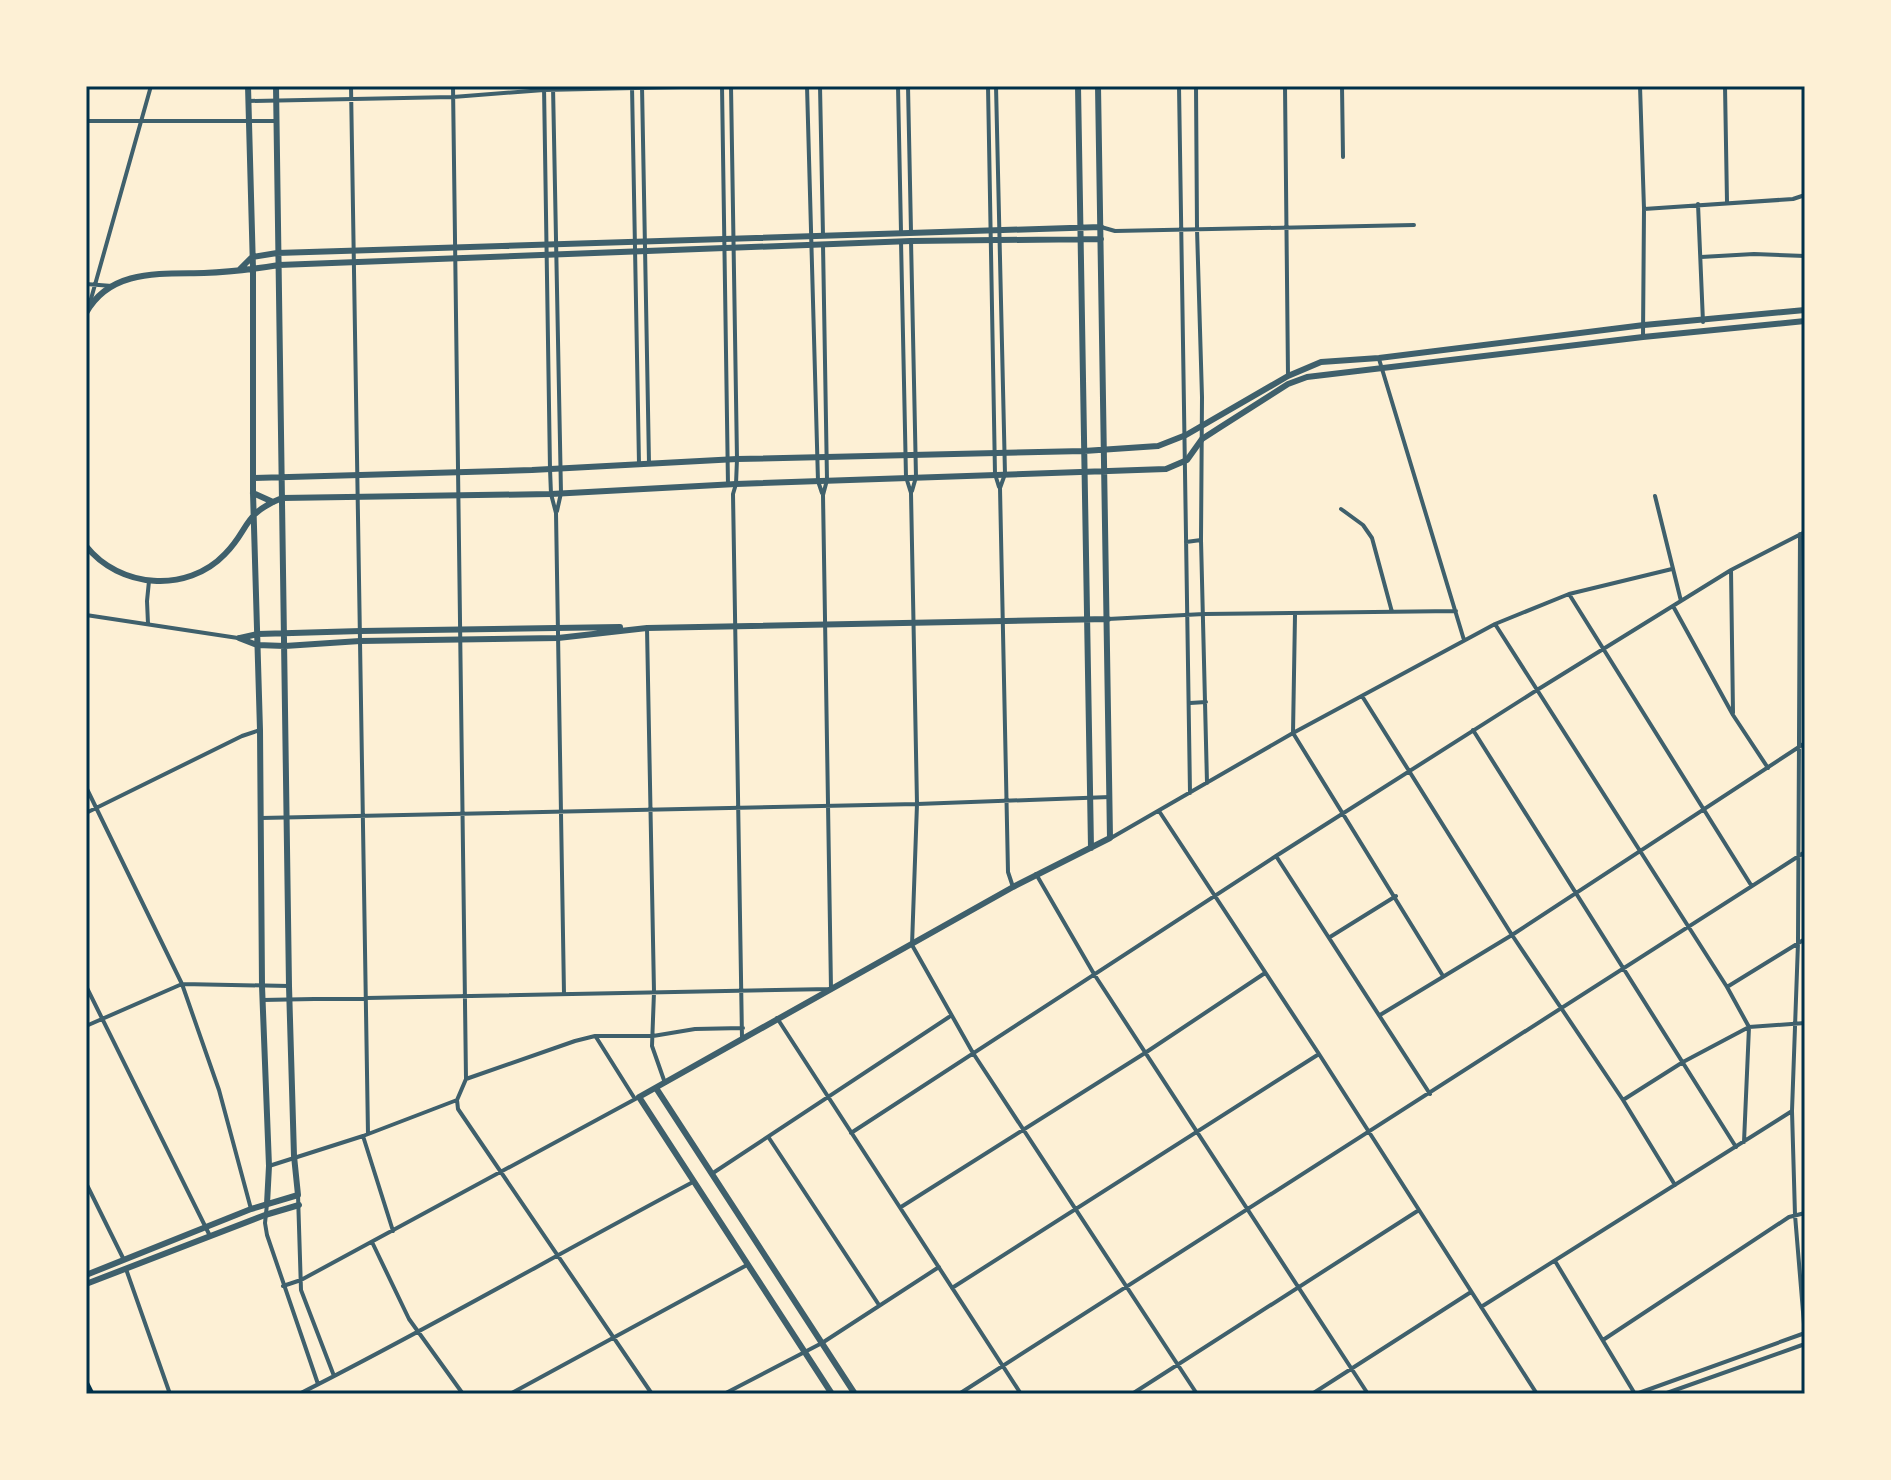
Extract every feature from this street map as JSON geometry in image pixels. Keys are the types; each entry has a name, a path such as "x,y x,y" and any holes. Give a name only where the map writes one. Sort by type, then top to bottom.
{"main road":[{"path":"86,1384 91,1394"}],"street":[{"path":"87,311 151,86"},
{"path":"248,86 262,1000 269,1166 265,1215 267,1235 318,1384"},
{"path":"276,86 294,1160 299,1205 301,1290 334,1376"},
{"path":"351,86 367,999 366,1135 393,1231"},
{"path":"453,86 466,1079 457,1100 458,1109 559,1253 652,1394"},
{"path":"632,86 639,464"},
{"path":"248,101 453,97 544,88 725,86"},
{"path":"725,86 735,242 737,459 732,484"},
{"path":"725,86 723,243 727,460 733,494 742,1038"},
{"path":"807,86 817,457 818,481 823,495"},
{"path":"820,86 827,480 823,495 824,624 831,989"},
{"path":"898,86 905,455 906,477 911,493 917,804 912,945 973,1053 1197,1394"},
{"path":"908,86 916,455 916,477 911,493"},
{"path":"988,86 994,453 995,474 1000,488 1008,872 1013,887"},
{"path":"996,86 1005,474 1000,488"},
{"path":"1078,86 1091,848"},
{"path":"1098,86 1110,838"},
{"path":"1179,86 1190,793"},
{"path":"1196,86 1207,783"},
{"path":"1285,86 1288,384"},
{"path":"1342,86 1343,157"},
{"path":"1640,86 1644,209 1643,337"},
{"path":"1725,86 1727,202"},
{"path":"642,87 649,463"},
{"path":"544,88 550,469 556,513 564,994"},
{"path":"553,88 561,493 556,513"},
{"path":"86,121 276,121"},
{"path":"1644,209 1793,199 1805,195"},
{"path":"1698,204 1703,322"},
{"path":"735,242 813,245 823,241 901,232 1414,225"},
{"path":"238,270 252,257 281,253 546,245 645,246 813,237 823,241 1101,239 1115,231"},
{"path":"87,311 99,295 112,286 146,274 354,261 556,254 635,246"},
{"path":"1701,257 1754,254 1805,256"},
{"path":"86,284 112,286"},
{"path":"253,478 1158,446 1186,435 1288,376 1321,362 1805,310"},
{"path":"86,546 101,563 117,573 149,581 180,579 195,574 226,554 254,512 282,498 551,494 827,480 1166,469 1187,460 1202,439 1288,384 1307,377 1805,321"},
{"path":"1515,341 1516,352"},
{"path":"1379,358 1464,640"},
{"path":"253,493 273,502"},
{"path":"1655,496 1681,601"},
{"path":"1341,509 1363,525 1372,538 1392,612"},
{"path":"851,1133 1407,771 1731,570 1803,533 1798,943 1792,1111 1795,1215 1805,1334 1635,1394 1555,1261"},
{"path":"237,537 256,542"},
{"path":"1186,542 1201,540"},
{"path":"283,1286 301,1280 656,1088 1036,874 1110,838 1464,640 1569,594 1672,569"},
{"path":"1731,570 1733,715"},
{"path":"148,624 149,581"},
{"path":"1569,594 1751,885"},
{"path":"1673,606 1733,715 1768,768"},
{"path":"239,638 258,634 361,631 1001,622 1204,614 1456,611"},
{"path":"86,615 239,638 257,645 285,646 360,641 558,638 647,628"},
{"path":"1295,615 1293,733 1443,976"},
{"path":"1495,624 1727,987 1749,1027 1744,1142"},
{"path":"647,628 654,992 652,1046 665,1083"},
{"path":"1362,696 1407,771 1623,1100 1675,1185"},
{"path":"1190,703 1206,702"},
{"path":"86,813 260,730"},
{"path":"1473,730 1736,1147"},
{"path":"1380,1015 1512,935 1805,743"},
{"path":"86,787 182,984 219,1090 251,1209"},
{"path":"261,818 364,818 1111,797"},
{"path":"1159,811 1537,1394"},
{"path":"959,1394 1805,852"},
{"path":"1276,856 1430,1094"},
{"path":"1036,874 1094,974 1368,1394"},
{"path":"1329,937 1396,896"},
{"path":"1727,987 1805,939"},
{"path":"901,1207 1145,1053 1265,973"},
{"path":"86,1026 182,984 289,986"},
{"path":"86,986 210,1236"},
{"path":"262,1000 831,989"},
{"path":"711,1175 950,1016"},
{"path":"777,1018 1021,1394"},
{"path":"1623,1100 1683,1062 1749,1027 1805,1023"},
{"path":"466,1079 595,1036 653,1036 695,1029 743,1028"},
{"path":"595,1036 832,1394"},
{"path":"1805,1044 1805,1231"},
{"path":"952,1288 1319,1054"},
{"path":"656,1088 855,1394"},
{"path":"269,1166 366,1135 457,1100"},
{"path":"1481,1307 1792,1111"},
{"path":"769,1138 879,1305"},
{"path":"299,1394 418,1334 559,1253 693,1182"},
{"path":"86,1183 123,1259 170,1394"},
{"path":"86,1275 251,1209 298,1195"},
{"path":"86,1284 265,1215 299,1205"},
{"path":"1132,1394 1419,1210"},
{"path":"1603,1340 1795,1215 1805,1213"},
{"path":"372,1242 418,1334 463,1394"},
{"path":"510,1394 747,1265"},
{"path":"724,1394 822,1343 939,1267"},
{"path":"1312,1394 1471,1292"},
{"path":"1664,1394 1805,1344"},
{"path":"1804,1394 1805,1365"}]}
